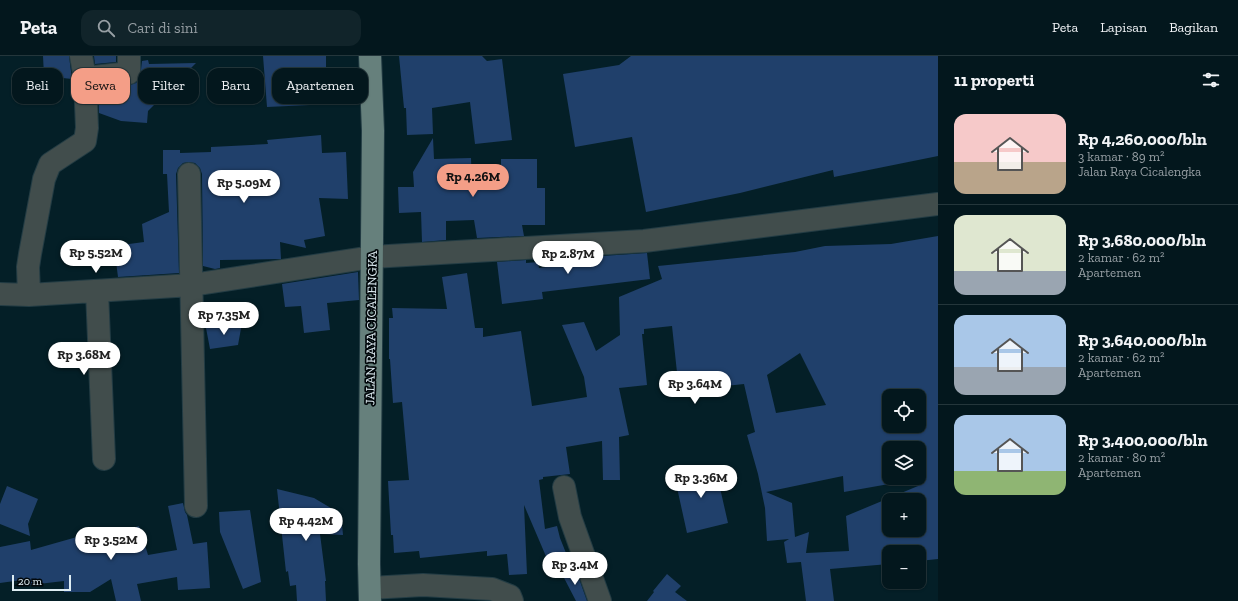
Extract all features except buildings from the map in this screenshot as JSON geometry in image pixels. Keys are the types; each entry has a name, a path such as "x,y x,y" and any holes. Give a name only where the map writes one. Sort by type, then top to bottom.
{"main road":[{"name":"JALAN RAYA CICALENGKA","path":"370,56 373,131 370,594"}],"street":[{"path":"81,56 83,68"},
{"path":"129,56 129,68"},
{"path":"29,295 28,267 44,179 50,164 85,141 87,128 86,104"},
{"path":"190,174 196,506"},
{"path":"0,294 29,295 192,285 372,257 644,240 938,204"},
{"path":"97,291 104,459"},
{"path":"564,486 570,517 600,601"},
{"path":"370,594 423,585 492,590 510,596 512,601"}]}
